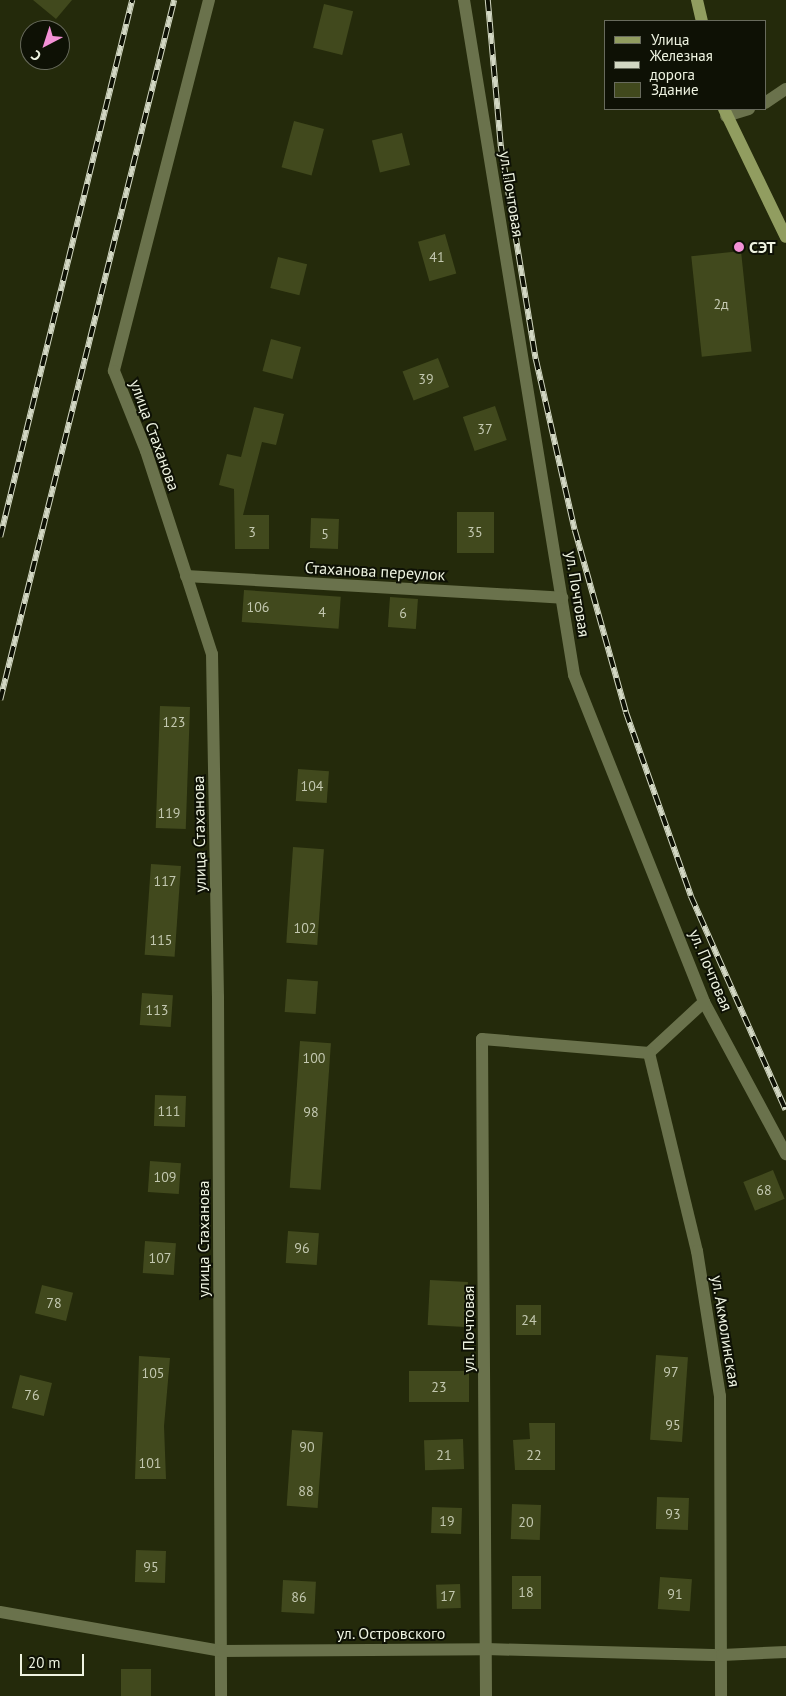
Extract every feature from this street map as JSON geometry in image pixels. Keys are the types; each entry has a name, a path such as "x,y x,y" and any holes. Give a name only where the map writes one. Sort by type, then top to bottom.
{"main road":[{"path":"697,0 702,20"},
{"path":"725,113 786,237"}],"street":[{"name":"улица Стаханова","path":"209,0 114,372 146,451 212,654 218,997 221,1696"},
{"name":"ул. Почтовая","path":"464,0 574,675 704,1002 786,1154"},
{"path":"766,102 786,89"},
{"path":"725,113 743,110"},
{"name":"Стаханова переулок","path":"186,576 562,598"},
{"path":"649,1054 704,1002"},
{"name":"ул. Почтовая","path":"486,1696 482,1039 649,1054"},
{"name":"ул. Акмолинская","path":"649,1054 697,1251 720,1396 721,1696"},
{"name":"ул. Островского","path":"0,1612 221,1651 486,1649 722,1655 786,1652"}],"building":[{"path":"33,0 72,0 56,19"},
{"path":"324,4 353,11 342,55 313,48"},
{"path":"294,121 324,129 312,175 282,167"},
{"path":"402,133 410,165 380,173 372,140"},
{"path":"445,234 456,273 429,281 418,242"},
{"path":"741,251 752,351 702,357 691,256"},
{"path":"278,257 307,264 299,295 270,288"},
{"path":"271,339 301,347 292,379 262,371"},
{"path":"438,358 449,387 414,401 403,372"},
{"path":"495,406 507,440 475,451 463,417"},
{"path":"254,407 284,414 276,445 262,442 243,515 269,515 269,549 235,549 234,489 219,485 227,454 241,457"},
{"path":"457,512 494,512 494,553 457,553"},
{"path":"311,518 339,519 338,549 310,548"},
{"path":"244,590 341,597 339,629 242,622"},
{"path":"390,597 418,599 416,629 388,627"},
{"path":"160,706 190,707 186,829 156,828"},
{"path":"298,769 329,771 327,803 296,801"},
{"path":"293,847 324,849 317,945 286,943"},
{"path":"151,864 181,866 175,957 145,955"},
{"path":"287,979 318,981 316,1014 285,1012"},
{"path":"142,993 173,995 171,1027 140,1025"},
{"path":"300,1041 331,1043 321,1190 290,1188"},
{"path":"155,1095 186,1096 185,1127 154,1126"},
{"path":"150,1161 181,1163 179,1194 148,1192"},
{"path":"773,1170 785,1199 755,1211 743,1182"},
{"path":"288,1231 319,1233 317,1265 286,1263"},
{"path":"145,1241 176,1243 174,1275 143,1273"},
{"path":"430,1280 468,1282 466,1327 428,1325"},
{"path":"42,1285 73,1293 66,1321 35,1313"},
{"path":"516,1305 541,1305 541,1335 516,1335"},
{"path":"656,1355 688,1357 682,1442 650,1440"},
{"path":"139,1356 170,1358 164,1426 166,1479 135,1479"},
{"path":"409,1371 469,1371 469,1402 409,1402"},
{"path":"20,1375 52,1383 44,1416 12,1408"},
{"path":"529,1423 555,1423 555,1470 515,1470 513,1440 530,1439"},
{"path":"292,1430 323,1432 318,1508 287,1506"},
{"path":"463,1439 464,1469 425,1470 424,1440"},
{"path":"657,1497 689,1498 688,1530 656,1529"},
{"path":"512,1504 541,1505 540,1540 511,1539"},
{"path":"432,1507 462,1508 461,1534 431,1533"},
{"path":"136,1550 166,1551 165,1583 135,1582"},
{"path":"512,1576 541,1576 541,1609 512,1609"},
{"path":"660,1577 692,1579 690,1611 658,1609"},
{"path":"283,1580 316,1582 314,1614 281,1612"},
{"path":"460,1584 461,1608 437,1609 436,1585"},
{"path":"121,1669 151,1669 151,1696 121,1696"}],"railway":[{"path":"0,537 132,0"},
{"path":"0,700 174,0"},
{"path":"488,0 501,146 536,359 575,530 626,712 691,896 786,1110"}],"place":[{"name":"СЭТ","path":"739,247"}]}
